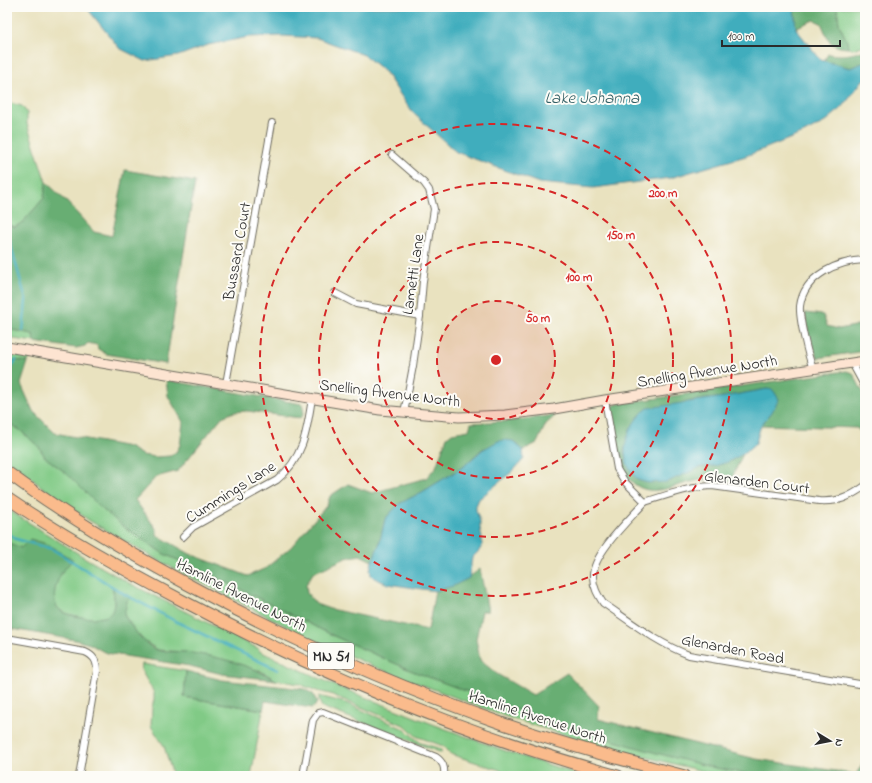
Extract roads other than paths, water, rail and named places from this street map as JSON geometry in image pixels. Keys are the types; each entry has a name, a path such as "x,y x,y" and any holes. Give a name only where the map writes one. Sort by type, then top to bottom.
{"highway":[{"name":"Hamline Avenue North","path":"7,472 46,500 118,547 217,600 307,645 408,688 502,723 593,752 685,776"},
{"name":"Hamline Avenue North","path":"7,498 68,538 118,567 209,615 326,672 387,698 489,737 564,761 618,776"}],"street":[{"name":"Bussard Court","path":"226,384 272,123"},
{"name":"Lametti Lane","path":"392,155 424,184 430,195 434,209 423,281 420,316 404,413"},
{"path":"813,369 800,316 800,306 803,294 816,277 830,268 845,262 865,260"},
{"path":"335,293 356,304 420,316"},
{"name":"Snelling Avenue North","path":"7,347 404,413 459,417 505,415 554,409 865,361"},
{"path":"852,363 865,387"},
{"name":"Cummings Lane","path":"183,537 193,527 272,483 285,474 298,455 303,444 312,398"},
{"path":"605,400 617,469 625,482 645,502"},
{"name":"Glenarden Court","path":"645,502 681,490 712,486 819,501 836,501 852,496 865,486"},
{"name":"Glenarden Road","path":"645,502 608,544 596,562 593,576 594,583 597,594 603,602 659,642 672,649 689,655 865,685"},
{"path":"7,638 85,652 94,658 97,663 98,671 79,776"},
{"path":"303,776 313,720 318,713 323,712 436,757 443,763 444,776"}],"water":[{"name":"Lake Johanna","path":"86,7 794,7 796,29 821,60 850,68 865,62 865,79 842,108 825,122 804,133 746,156 670,178 593,188 539,183 456,152 412,112 385,72 364,55 317,38 283,36 249,37 208,45 178,56 145,61 119,48"},
{"path":"767,389 773,390 779,399 772,412 761,425 756,443 743,454 728,462 715,466 701,467 667,482 648,483 637,480 630,470 625,456 626,440 632,425 648,408"},
{"path":"498,441 513,441 523,450 524,459 513,471 479,499 476,510 480,521 482,546 472,558 469,578 453,586 435,591 388,584 374,578 371,575 370,570 379,545 385,519 399,504 463,467 482,450"}],"waterway":[{"path":"7,232 26,300 23,331"},
{"path":"7,375 16,360"},
{"path":"7,532 16,539 52,549 126,595 179,623 278,670"}]}
